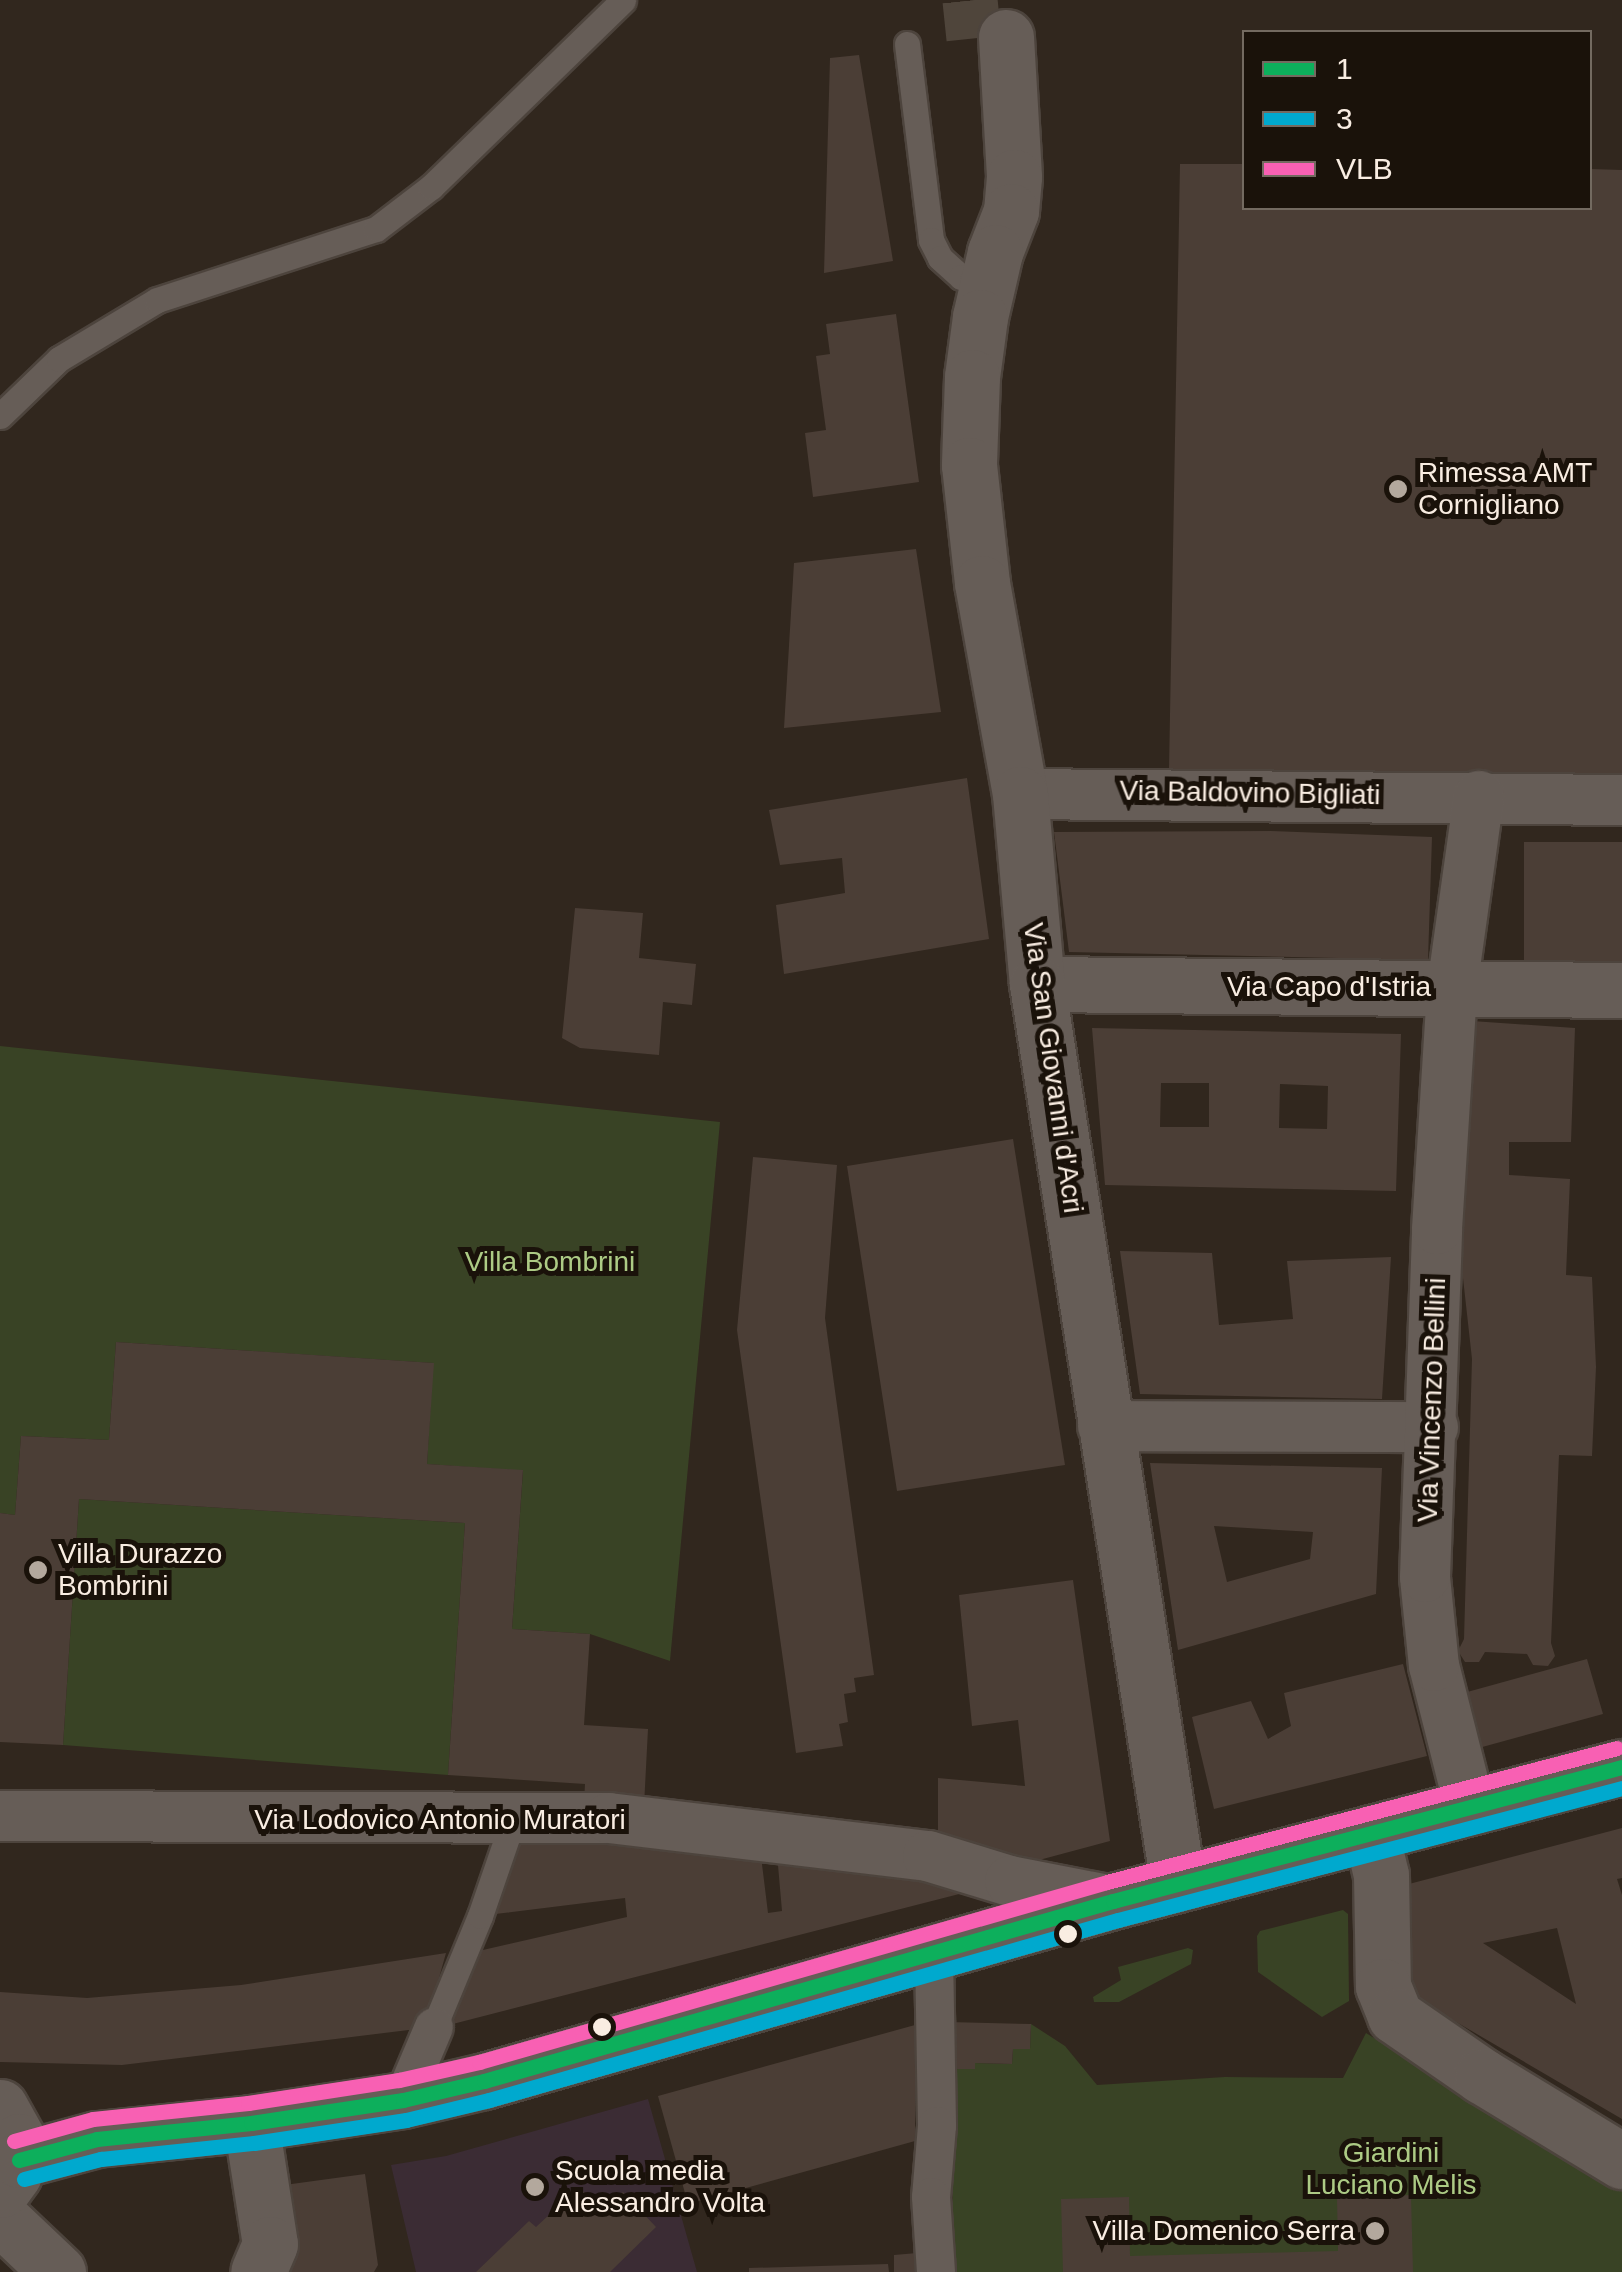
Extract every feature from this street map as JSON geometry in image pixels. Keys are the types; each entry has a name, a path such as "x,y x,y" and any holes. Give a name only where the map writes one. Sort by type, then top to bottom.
{"main road":[{"name":"Via San Giovanni d'Acri","path":"990,37 1014,177 1011,211 993,261 972,377 969,466 982,583 1020,794 1037,984 1103,1426 1178,1883"},
{"name":"Via Capo d'Istria","path":"1037,984 1622,990"},
{"path":"8,2146 251,2123 403,2100 662,2033 1113,1900 1622,1766"},
{"path":"1371,1833 1381,1875 1382,1986 1396,2016 1482,2076 1622,2161"},
{"path":"251,2123 270,2244 258,2272"},
{"path":"0,2217 58,2272"}],"street":[{"name":"Via Baldovino Bigliati","path":"1020,794 1622,800"},
{"path":"1452,988 1479,796"},
{"name":"Via Vincenzo Bellini","path":"1452,988 1437,1229 1426,1592 1434,1666 1470,1808"},
{"path":"1103,1426 1433,1427"},
{"name":"Via Lodovico Antonio Muratori","path":"0,1816 609,1818 928,1856 1010,1881 1113,1900"},
{"path":"934,1952 937,2126 931,2197 936,2272"},
{"path":"403,2100 434,2027"}],"lane":[{"path":"0,416 60,360 157,300 376,229 432,187 623,0"},
{"path":"907,44 931,240 940,258 962,277 972,280 993,261"},
{"path":"434,2027 480,1916 514,1817"}],"shaded area":[{"name":"Scuola media Alessandro Volta","path":"648,2099 697,2272 416,2272 391,2165 446,2156"}],"green space":[{"name":"Villa Bombrini","path":"0,1046 720,1122 670,1661 590,1634 512,1629 523,1471 427,1464 433,1363 116,1342 109,1440 21,1436 15,1515 0,1513"},
{"path":"79,1499 465,1523 448,1775 63,1745"},
{"path":"1343,1910 1348,1914 1349,2001 1322,2017 1258,1972 1257,1936 1260,1931"},
{"path":"1188,1948 1193,1950 1191,1964 1119,2002 1094,2002 1093,1997 1121,1980 1118,1967"},
{"name":"Giardini Luciano Melis","path":"1031,2024 1065,2046 1097,2085 1225,2077 1343,2078 1366,2033 1622,2190 1622,2272 951,2272 955,2069 974,2069 975,2063 1012,2064 1013,2049 1030,2049"}],"building":[{"path":"859,55 893,261 824,273 830,58"},
{"name":"Rimessa AMT Cornigliano","path":"1180,164 1242,164 1242,210 1592,210 1592,169 1622,170 1622,776 1169,770"},
{"path":"896,314 919,482 813,497 805,433 826,430 816,356 830,354 826,324"},
{"path":"916,549 941,712 784,728 794,563"},
{"path":"967,778 989,939 784,974 776,905 845,893 842,858 780,865 769,810"},
{"path":"1271,831 1432,837 1428,960 1069,952 1054,832"},
{"path":"1524,842 1622,842 1622,966 1524,966"},
{"path":"575,908 643,913 639,958 696,964 692,1005 663,1002 659,1055 580,1048 562,1038"},
{"path":"1472,1021 1575,1028 1571,1142 1509,1142 1509,1175 1570,1179 1566,1275 1592,1277 1596,1367 1592,1456 1559,1455 1551,1643 1555,1656 1548,1666 1533,1665 1527,1654 1485,1652 1479,1662 1465,1662 1458,1651 1464,1639 1472,1359 1462,1269"},
{"path":"1092,1028 1401,1034 1396,1191 1105,1185","holes":["1161,1083 1209,1083 1209,1127 1160,1127","1280,1084 1328,1086 1327,1129 1279,1128"]},
{"path":"1013,1139 1065,1465 897,1491 847,1166"},
{"path":"753,1157 837,1165 825,1318 874,1675 854,1678 856,1692 844,1694 848,1722 839,1724 843,1746 796,1753 737,1330"},
{"path":"1120,1251 1212,1253 1219,1325 1293,1319 1287,1261 1391,1257 1382,1399 1140,1394"},
{"name":"Villa Durazzo Bombrini","path":"116,1342 434,1363 427,1464 523,1470 512,1629 590,1634 584,1725 648,1729 644,1806 584,1802 585,1784 448,1775 465,1523 79,1499 63,1745 0,1742 0,1513 15,1515 21,1436 109,1440"},
{"path":"1150,1463 1382,1468 1376,1594 1178,1650","holes":["1214,1526 1313,1532 1310,1559 1227,1582"]},
{"path":"1073,1580 1110,1841 1028,1863 938,1845 938,1778 1025,1786 1018,1720 972,1726 959,1595"},
{"path":"1587,1659 1603,1714 1475,1749 1460,1694"},
{"path":"1403,1664 1427,1756 1214,1809 1192,1717 1251,1701 1268,1739 1291,1726 1284,1693"},
{"path":"1622,1828 1622,1878 1617,1879 1622,1895 1622,2119 1405,1992 1409,1884","holes":["1557,1928 1576,2004 1483,1943"]},
{"path":"582,1838 760,1848 768,1913 782,1911 777,1854 913,1874 967,1892 445,2026 470,1953 627,1917 625,1898 487,1915 510,1845"},
{"path":"446,1953 425,2028 122,2065 0,2062 0,1992 87,1998 241,1985"},
{"path":"948,2022 1031,2024 1030,2049 1013,2049 1012,2064 975,2063 975,2069 947,2069"},
{"path":"915,2025 915,2141 688,2204 658,2096"},
{"path":"365,2174 378,2265 374,2272 282,2272 277,2186"},
{"path":"579,2187 602,2211 623,2192 656,2227 610,2272 476,2272 529,2221 536,2227"},
{"name":"Villa Domenico Serra","path":"1411,2195 1413,2272 1063,2272 1061,2199 1129,2197 1130,2256 1338,2251 1337,2197"},
{"path":"929,2252 930,2272 894,2272 894,2255"},
{"path":"888,2264 889,2272 749,2272 749,2268"}],"tunnel":[{"path":"970,0 974,38"}],"transit line":[{"name":"VLB","path":"14,2141 93,2119 248,2103 399,2080 479,2062 1107,1882 1617,1748"},
{"name":"1","path":"19,2160 97,2139 251,2123 403,2100 484,2081 1113,1901 1622,1767"},
{"name":"3","path":"24,2179 101,2159 254,2143 406,2120 489,2100 1118,1920 1622,1788"}],"place":[{"name":"Rimessa AMT Cornigliano","path":"1398,489"},
{"name":"Villa Durazzo Bombrini","path":"38,1570"},
{"name":"Scuola media Alessandro Volta","path":"535,2187"},
{"name":"Villa Domenico Serra","path":"1375,2231"}]}
